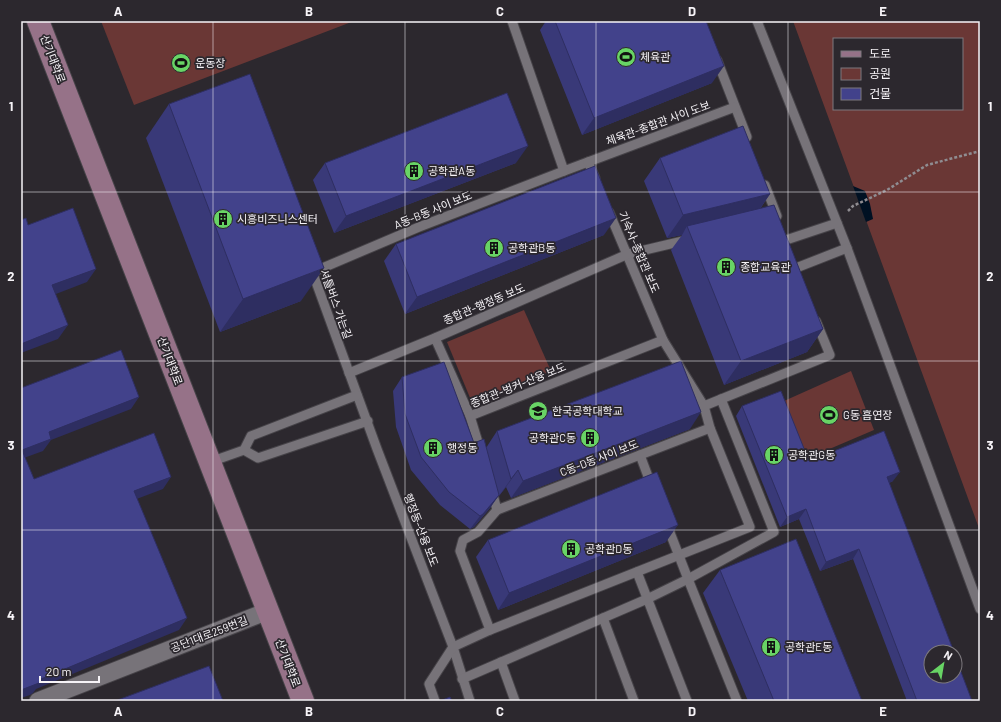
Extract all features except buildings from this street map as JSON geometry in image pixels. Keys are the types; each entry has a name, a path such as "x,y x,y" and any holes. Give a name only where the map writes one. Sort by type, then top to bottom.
{"street":[{"name":"산기대학로","path":"38,21 303,701"},
{"name":"공단1대로259번길","path":"38,701 268,611"}],"lane":[{"path":"512,21 564,171 588,162 598,184"},
{"path":"757,21 847,248 980,609"},
{"path":"713,50 749,144"},
{"name":"체육관-종합관 사이 도보","path":"588,162 735,108"},
{"name":"A동-B동 사이 보도","path":"311,269 564,171"},
{"path":"760,174 781,231 837,223"},
{"name":"기숙사-종합관 보도","path":"607,206 663,340 704,406 710,428 750,527 679,555"},
{"name":"종합관-행정동 보도","path":"349,373 435,338 628,254 695,238"},
{"path":"796,268 847,248"},
{"name":"셔틀버스 가는길","path":"311,269 356,395 368,421"},
{"path":"704,406 830,355 812,309"},
{"path":"435,338 470,416"},
{"name":"종합관-벙커-산융 보도","path":"483,459 470,416 663,340"},
{"path":"210,463 244,450 251,436 356,395"},
{"path":"462,679 647,599 688,579 774,532 721,399"},
{"path":"244,450 258,458 368,421"},
{"name":"행정동-산융 보도","path":"368,421 376,449 453,647 470,701"},
{"name":"C동-D동 사이 보도","path":"497,510 710,428"},
{"path":"640,455 657,498"},
{"path":"489,481 497,510 478,532 463,540 460,551 490,630"},
{"path":"665,519 737,701"},
{"path":"435,701 429,684 453,647 490,630 679,555"},
{"path":"637,572 687,701"},
{"path":"603,618 634,701"},
{"path":"501,662 515,701"}],"path":[{"path":"853,206 887,190 927,165 980,151"}],"green space":[{"name":"운동장","path":"101,21 354,21 134,105"},
{"path":"793,21 980,21 980,531"},
{"path":"524,310 551,371 473,405 447,342"},
{"name":"G동 흡연장","path":"851,371 874,430 806,459 784,401"}],"water":[{"path":"853,186 865,191 870,204 873,219 866,222"}],"place":[{"name":"체육관","path":"626,57"},
{"name":"운동장","path":"181,63"},
{"name":"공학관A동","path":"414,171"},
{"name":"시흥비즈니스센터","path":"223,219"},
{"name":"공학관B동","path":"494,248"},
{"name":"종합교육관","path":"726,267"},
{"name":"한국공학대학교","path":"538,411"},
{"name":"G동 흡연장","path":"829,415"},
{"name":"공학관C동","path":"590,438"},
{"name":"행정동","path":"433,448"},
{"name":"공학관G동","path":"774,455"},
{"name":"공학관D동","path":"571,549"},
{"name":"공학관E동","path":"771,647"}]}
